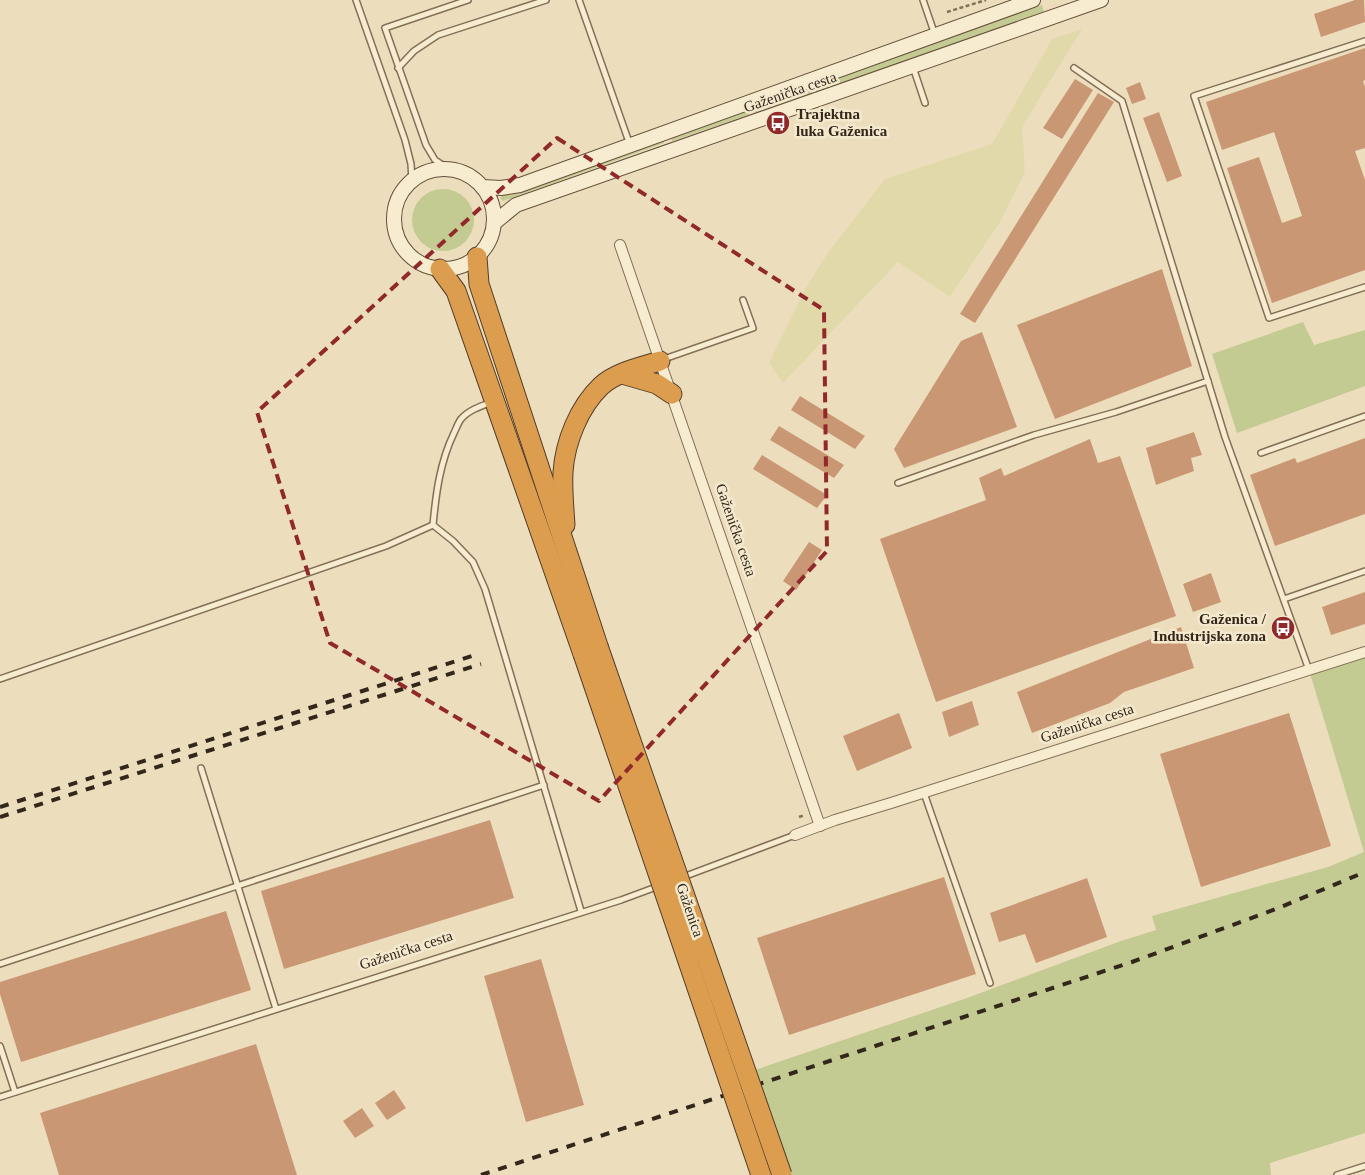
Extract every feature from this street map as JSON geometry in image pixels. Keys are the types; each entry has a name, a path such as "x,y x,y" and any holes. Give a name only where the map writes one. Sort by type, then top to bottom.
{"highway":[{"path":"477,257 479,284 565,546 590,650"},
{"path":"440,269 456,291 495,401 590,650"},
{"path":"565,546 563,471 568,445 577,419 602,386 622,374 660,361"},
{"path":"622,374 657,384 672,394"},
{"name":"Gaženica","path":"590,650 761,1175"},
{"name":"Gaženica","path":"590,650 782,1175"}],"main road":[{"name":"Gaženička cesta","path":"483,187 501,188 520,185 1033,0"},
{"name":"Gaženička cesta","path":"494,223 516,205 912,66 1082,3 1101,0"},
{"path":"449,169 468,175 483,187 492,204 494,223 492,236 477,257 466,264 440,269 422,264 406,252 397,234 395,215 397,205 412,181 430,171 449,169"}],"street":[{"name":"Gaženička cesta","path":"620,245 820,826"},
{"name":"Gaženička cesta","path":"795,835 835,820 1365,652"}],"lane":[{"path":"356,0 405,140 411,164 412,181"},
{"path":"449,169 435,160 426,145 385,28 468,0"},
{"path":"398,68 414,51 438,35 546,0"},
{"path":"579,0 630,145"},
{"path":"922,0 935,35"},
{"path":"1365,40 1194,96 1269,318 1365,287"},
{"path":"912,66 925,103"},
{"path":"1074,68 1122,101 1225,437 1309,670"},
{"path":"660,361 753,328 743,300"},
{"path":"898,483 1034,435 1116,412 1208,381"},
{"path":"432,525 441,470 450,442 461,419 475,408 495,401"},
{"path":"1262,453 1365,416"},
{"path":"0,679 386,546 432,525"},
{"path":"432,525 453,541 473,562 485,589 582,911"},
{"path":"1284,600 1365,571"},
{"path":"201,768 276,1008"},
{"path":"0,964 544,785"},
{"path":"924,793 990,983"},
{"name":"Gaženička cesta","path":"0,1097 621,900 795,835"},
{"path":"0,1046 15,1092"},
{"path":"1337,1175 1365,1166"}],"path":[{"path":"947,12 986,0"}],"highlighted area":[{"path":"557,138 824,310 827,551 599,801 330,643 257,412"}],"shaded area":[{"path":"1082,29 1022,127 1025,173 1000,222 950,297 898,262 783,383 769,363 804,291 829,251 885,179 992,144 1052,39"}],"green space":[{"path":"1042,5 1044,13 672,141 670,136"},
{"path":"663,139 664,143 503,201 500,198 504,194"},
{"path":"437,189 449,189 465,198 472,208 474,220 472,232 465,242 449,251 437,251 426,246 417,237 412,226 412,214 417,203 426,194"},
{"path":"1303,322 1314,345 1365,330 1365,386 1237,433 1212,354"},
{"path":"1365,652 1365,1133 1270,1163 1271,1175 784,1175 752,1071 967,998 1156,930 1152,916 1328,867 1364,852 1309,670"}],"building":[{"path":"1355,0 1364,0 1365,22 1321,37 1314,14"},
{"path":"1365,48 1365,80 1363,81 1365,87 1365,148 1355,151 1365,180 1365,270 1272,303 1227,168 1259,157 1282,223 1302,216 1274,132 1222,150 1206,102"},
{"path":"1075,79 1093,90 1062,139 1043,128"},
{"path":"1140,82 1146,99 1132,104 1126,88"},
{"path":"1098,93 1114,102 975,323 960,314"},
{"path":"1159,112 1182,176 1167,182 1143,118"},
{"path":"1162,269 1192,366 1055,419 1017,325"},
{"path":"982,332 1017,427 904,468 894,449 961,341"},
{"path":"800,396 865,436 855,449 791,410"},
{"path":"779,426 844,465 834,478 770,440"},
{"path":"1194,432 1202,455 1191,458 1194,471 1156,485 1146,448"},
{"path":"1365,438 1365,514 1275,546 1250,475 1295,458 1297,463"},
{"path":"1090,439 1098,463 1120,456 1176,616 936,702 880,539 986,500 979,478 1001,468 1004,476"},
{"path":"762,455 827,495 817,508 753,469"},
{"path":"809,542 822,550 796,590 783,581"},
{"path":"1211,573 1221,602 1193,612 1183,584"},
{"path":"1365,592 1365,624 1331,635 1322,607"},
{"path":"1181,627 1194,668 1124,692 1110,703 1032,733 1017,692"},
{"path":"972,701 979,725 949,737 942,712"},
{"path":"899,713 912,748 857,771 843,736"},
{"path":"1289,713 1331,846 1201,887 1160,754"},
{"path":"490,820 514,898 284,969 261,891"},
{"path":"944,877 976,974 789,1035 757,938"},
{"path":"1087,878 1107,937 1036,963 1025,934 999,942 990,913"},
{"path":"226,911 251,990 21,1062 0,994 0,982"},
{"path":"541,959 584,1105 526,1122 484,976"},
{"path":"256,1044 297,1175 59,1175 40,1113"},
{"path":"394,1090 406,1108 387,1120 375,1103"},
{"path":"362,1108 374,1126 355,1138 343,1121"}],"railway":[{"path":"0,807 478,654"},
{"path":"0,817 481,664"},
{"path":"481,1175 1132,962 1276,909 1365,872"}],"place":[{"name":"Trajektna luka Gaženica","path":"778,123"},
{"name":"Gaženica / Industrijska zona","path":"1283,628"}]}
